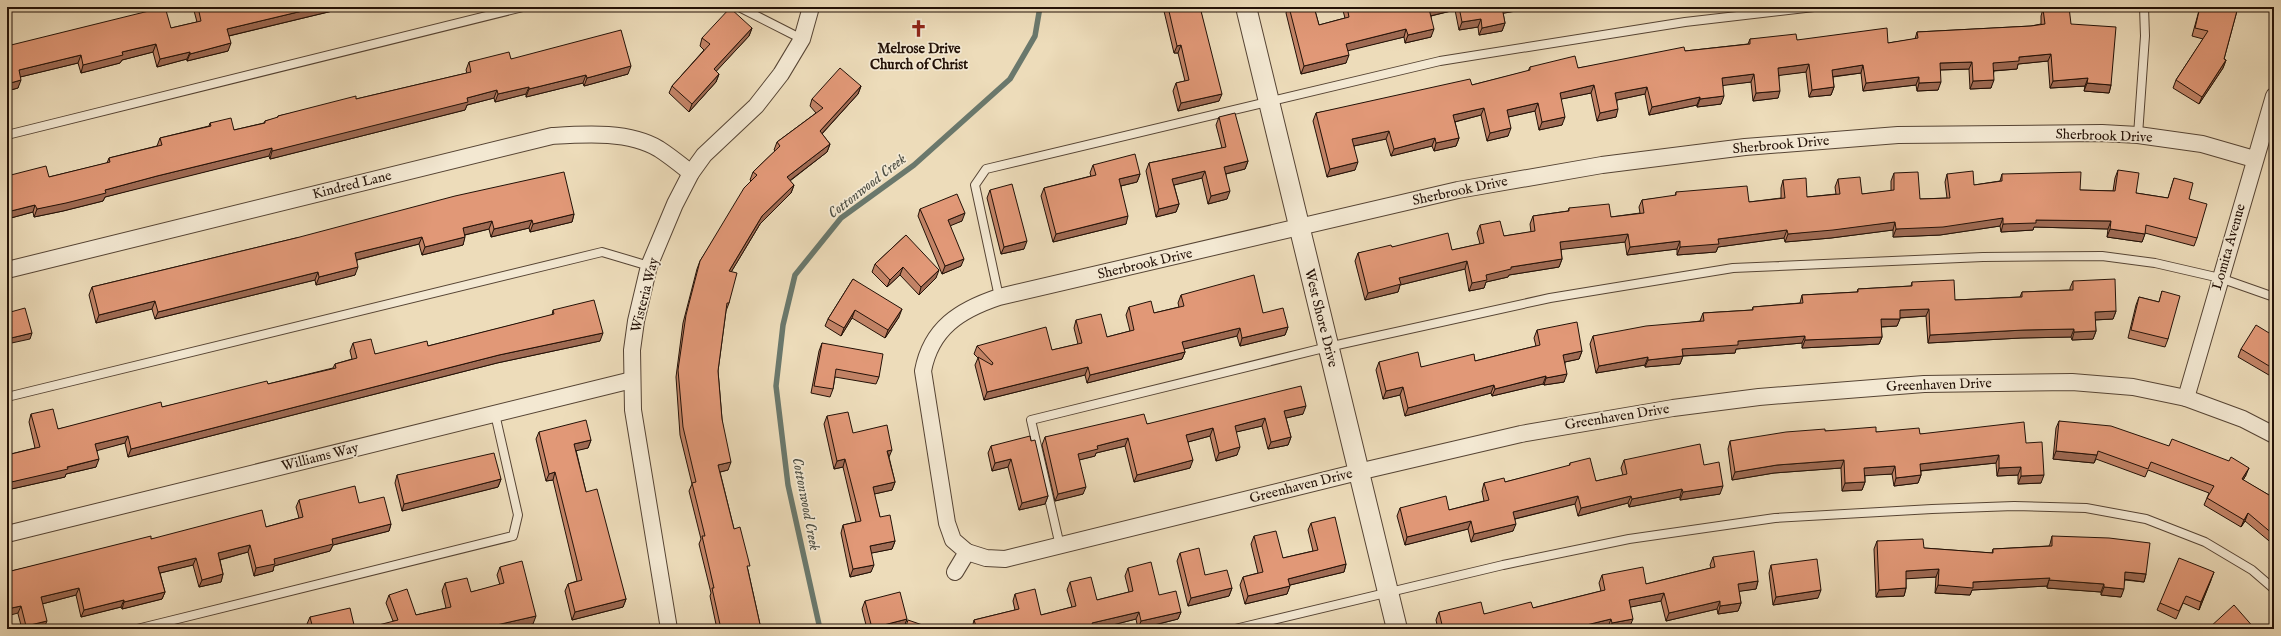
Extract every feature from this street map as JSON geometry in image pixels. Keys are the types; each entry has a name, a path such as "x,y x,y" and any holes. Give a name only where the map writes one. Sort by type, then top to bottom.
{"street":[{"name":"Wisteria Way","path":"669,629 633,410 632,350 636,321 649,266 675,204 691,173 704,155 756,106 781,74 802,39 811,7"},
{"name":"West Shore Drive","path":"1246,7 1358,472 1398,629"},
{"name":"Lomita Avenue","path":"2186,398 2254,159 2274,96"},
{"name":"Kindred Lane","path":"7,270 552,136 593,134 625,138 658,148 691,173"},
{"name":"Sherbrook Drive","path":"967,552 953,540 947,523 923,371 926,355 934,338 946,325 976,305 999,298 1466,189 1602,165 1744,147 1898,135 2138,135 2202,144 2254,159"},
{"name":"Williams Way","path":"7,534 632,380"},
{"name":"Greenhaven Drive","path":"967,552 986,558 1005,559 1358,472 1521,434 1673,408 1759,397 1924,384 2072,382 2133,387 2186,398 2243,419 2274,436"},
{"path":"954,572 967,552"}],"lane":[{"path":"7,135 523,7"},
{"path":"739,7 802,39"},
{"path":"999,298 975,185 986,169 1447,60 1685,22 1814,7"},
{"path":"2138,135 2145,36 2144,7"},
{"path":"7,396 602,252 649,266"},
{"path":"1060,546 1031,420 1328,347 1550,298 1733,268 1983,257 2102,256 2154,263 2220,278 2274,297"},
{"path":"137,629 513,536 518,515 495,414"},
{"path":"1235,629 1388,591 1629,539 1775,518 2014,506 2086,508 2146,519 2205,542 2252,570 2274,589"}],"building":[{"path":"165,7 171,28 201,21 198,7 319,7 227,29 231,43 190,54 190,52 160,59 156,44 122,52 123,55 83,65 81,55 19,70 21,80 7,84 7,46"},
{"path":"1168,7 1200,7 1222,94 1181,103 1176,83 1189,80 1181,45 1177,46"},
{"path":"1289,7 1314,7 1319,25 1349,17 1347,7 1438,7 1429,9 1434,29 1408,35 1406,29 1346,44 1349,55 1304,66"},
{"path":"1459,7 1502,7 1505,23 1482,28 1481,19 1462,22"},
{"path":"2069,7 2071,24 2116,27 2111,85 2087,83 2088,78 2053,81 2051,54 2019,57 2019,61 1993,63 1994,80 1973,81 1972,62 1940,63 1941,82 1919,83 1919,77 1866,83 1863,65 1832,70 1834,87 1812,90 1809,64 1778,68 1780,91 1756,93 1754,74 1722,78 1724,96 1700,99 1700,97 1652,107 1647,87 1615,93 1618,109 1600,113 1594,85 1560,93 1565,117 1542,122 1538,103 1507,110 1511,128 1490,133 1484,108 1453,115 1459,138 1436,143 1435,138 1394,149 1389,131 1352,139 1358,162 1330,169 1316,113 1470,79 1472,85 1530,70 1530,67 1575,56 1578,68 1684,47 1685,51 1750,44 1750,39 1796,34 1797,40 1887,28 1888,43 1918,38 1917,32 2045,24 2043,9"},
{"path":"2200,7 2238,7 2224,59 2226,60 2202,97 2176,80 2208,31 2195,28"},
{"path":"730,8 752,28 714,69 719,74 692,104 672,86 710,44 702,38"},
{"path":"621,30 631,66 587,78 586,75 529,89 529,87 498,94 497,90 467,98 468,102 272,151 272,148 157,176 105,190 106,193 66,203 37,209 35,205 7,212 7,176 46,166 49,177 110,162 109,158 162,145 160,138 211,126 210,123 231,118 234,130 265,123 265,121 278,116 356,96 356,99 471,72 469,62 509,52 511,59"},
{"path":"840,68 861,86 820,131 830,144 787,177 794,185 762,216 729,271 737,273 729,303 727,303 718,371 722,419 731,462 718,465 734,529 740,527 750,566 747,566 761,629 721,629 712,588 714,588 702,536 705,536 692,483 696,482 683,427 678,370 686,315 700,261 744,188 757,175 753,172 780,146 777,142 823,108 812,99"},
{"path":"1235,113 1248,161 1224,167 1230,191 1211,196 1205,171 1172,179 1179,204 1159,209 1149,163 1226,147 1219,117"},
{"path":"1135,154 1140,174 1119,179 1128,216 1056,234 1044,188 1096,175 1093,165"},
{"path":"2118,170 2139,173 2136,193 2168,198 2174,178 2193,183 2189,199 2207,204 2197,238 2146,225 2145,234 2110,229 2111,221 2036,220 2036,223 2003,224 2003,218 1943,227 1896,229 1895,222 1788,234 1787,230 1718,239 1719,244 1680,247 1680,241 1630,247 1628,234 1560,242 1562,259 1511,267 1511,269 1486,275 1487,280 1472,283 1467,261 1399,278 1401,284 1368,293 1358,253 1391,245 1392,247 1448,233 1452,250 1484,243 1480,225 1500,221 1504,236 1535,231 1533,216 1569,211 1569,208 1609,204 1611,217 1644,213 1642,200 1676,195 1676,192 1747,186 1749,202 1785,198 1783,180 1806,178 1807,197 1840,194 1838,179 1860,177 1862,194 1894,190 1894,173 1918,172 1920,199 1950,198 1947,174 1973,171 1974,185 2002,181 2002,174 2081,172 2080,190 2115,191"},
{"path":"564,172 574,214 533,224 532,220 494,229 492,221 463,228 465,237 425,247 422,237 355,253 358,267 319,277 318,272 158,312 155,301 99,315 92,287 296,238 455,196"},
{"path":"1012,184 1027,241 1004,247 990,190"},
{"path":"957,194 965,213 948,220 964,259 945,266 920,209"},
{"path":"906,235 939,270 921,287 903,267 890,280 875,264"},
{"path":"1254,275 1263,313 1283,308 1288,327 1242,338 1240,328 1182,342 1185,352 1090,375 1088,367 987,392 978,357 992,365 993,363 977,346 1046,327 1052,350 1082,343 1076,320 1101,314 1107,337 1134,330 1129,307 1151,301 1154,313 1184,306 1181,295"},
{"path":"853,279 902,309 888,330 855,310 844,328 828,319"},
{"path":"2115,279 2116,311 2095,312 2096,331 2074,332 2074,329 2024,330 1930,335 1929,309 1900,310 1900,319 1881,319 1882,337 1805,340 1805,336 1738,341 1738,345 1682,349 1683,356 1648,360 1648,357 1599,366 1593,336 1646,326 1704,321 1703,313 1753,310 1753,307 1803,303 1802,295 1858,292 1858,289 1912,286 1912,282 1954,280 1955,300 2022,297 2022,292 2073,290 2073,281"},
{"path":"2162,291 2180,296 2168,339 2131,330 2139,297 2159,302"},
{"path":"594,300 603,333 499,355 131,449 128,436 95,444 99,459 67,467 68,469 7,483 7,455 40,447 31,414 53,409 58,429 161,402 162,407 267,381 268,384 336,368 335,364 357,358 353,343 371,339 375,354 427,341 428,346 554,314 553,310"},
{"path":"25,308 32,333 7,339 7,313"},
{"path":"1577,322 1582,351 1563,355 1567,374 1546,378 1546,376 1495,389 1494,385 1408,408 1403,387 1386,391 1379,362 1418,352 1421,367 1474,354 1475,361 1540,345 1537,330"},
{"path":"2256,325 2274,336 2274,369 2241,349"},
{"path":"822,343 883,354 879,377 836,369 833,389 814,386"},
{"path":"1301,386 1306,406 1284,411 1291,437 1271,442 1265,418 1235,426 1240,447 1219,453 1213,428 1186,435 1193,460 1137,475 1128,438 1097,446 1098,449 1078,454 1086,487 1058,494 1045,437 1144,414 1147,424"},
{"path":"848,412 853,433 887,425 892,450 887,451 895,482 873,487 880,517 890,515 895,541 870,546 874,565 853,569 843,525 861,521 845,459 837,461 827,416"},
{"path":"586,420 591,440 574,444 586,492 597,489 626,599 575,612 568,584 582,580 555,472 549,474 539,432"},
{"path":"2059,421 2111,426 2169,446 2172,439 2229,461 2231,457 2249,468 2242,479 2274,498 2274,535 2248,513 2244,520 2207,498 2214,486 2151,462 2148,469 2098,451 2097,455 2056,451"},
{"path":"2024,422 2026,443 2042,442 2044,475 2021,476 2021,467 1999,468 1999,455 1920,464 1921,475 1896,478 1895,466 1864,468 1865,482 1845,483 1844,460 1777,465 1735,472 1730,441 1786,432 1825,429 1825,431 1876,427 1876,432 1919,428 1920,434"},
{"path":"1030,436 1031,441 1035,440 1048,496 1022,503 1011,459 995,463 991,446"},
{"path":"1700,444 1704,465 1719,462 1723,486 1683,492 1682,489 1632,499 1631,496 1581,508 1578,496 1513,512 1516,524 1474,534 1471,521 1407,537 1400,508 1446,496 1449,510 1489,500 1484,483 1504,478 1505,482 1570,465 1570,463 1590,458 1596,481 1627,474 1624,460"},
{"path":"494,453 501,479 404,504 397,475"},
{"path":"355,486 359,503 384,497 391,524 332,539 333,544 274,559 275,564 256,568 250,545 218,553 223,574 202,580 196,558 158,567 165,592 124,602 124,600 84,610 79,588 41,597 47,621 26,626 21,606 7,609 7,572 151,536 151,539 262,510 266,527 303,517 299,500"},
{"path":"1335,517 1346,564 1288,579 1290,586 1248,596 1243,577 1263,572 1254,536 1276,531 1283,558 1318,550 1311,523"},
{"path":"2052,536 2109,538 2150,543 2146,574 2125,572 2124,589 2104,587 2104,584 2049,580 2050,578 1973,582 1973,588 1938,585 1939,569 1906,571 1906,588 1879,590 1877,541 1923,539 1924,548 1993,553 1993,549 2052,546"},
{"path":"1199,548 1205,575 1227,570 1232,588 1191,598 1180,553"},
{"path":"1754,551 1758,581 1738,584 1741,603 1720,606 1720,601 1669,613 1664,593 1629,600 1633,619 1612,623 1611,619 1570,629 1443,629 1439,612 1481,602 1484,614 1531,602 1533,608 1605,590 1602,575 1643,567 1646,584 1715,567 1713,557"},
{"path":"2179,558 2214,572 2201,602 2186,596 2179,611 2160,603"},
{"path":"1817,559 1821,590 1776,597 1771,565"},
{"path":"522,561 536,616 479,629 363,629 398,620 389,595 407,589 416,615 451,607 445,583 467,578 471,592 504,583 500,567"},
{"path":"1151,562 1159,595 1176,591 1181,612 1141,621 1139,612 1092,623 1094,629 977,629 974,620 1019,609 1015,594 1035,589 1041,615 1076,606 1070,582 1091,577 1097,600 1133,591 1128,568"},
{"path":"900,592 907,619 872,628 865,601"},
{"path":"2234,605 2255,629 2209,628"},
{"path":"350,608 355,629 313,629 310,617"},
{"path":"908,620 934,629 905,629"}],"waterway":[{"name":"Cottonwood Creek","path":"820,629 788,485 776,386 783,325 795,275 841,218 914,165 1010,79 1035,36 1040,7"}],"place":[{"name":"Melrose Drive Church of Christ","path":"919,29"}]}
